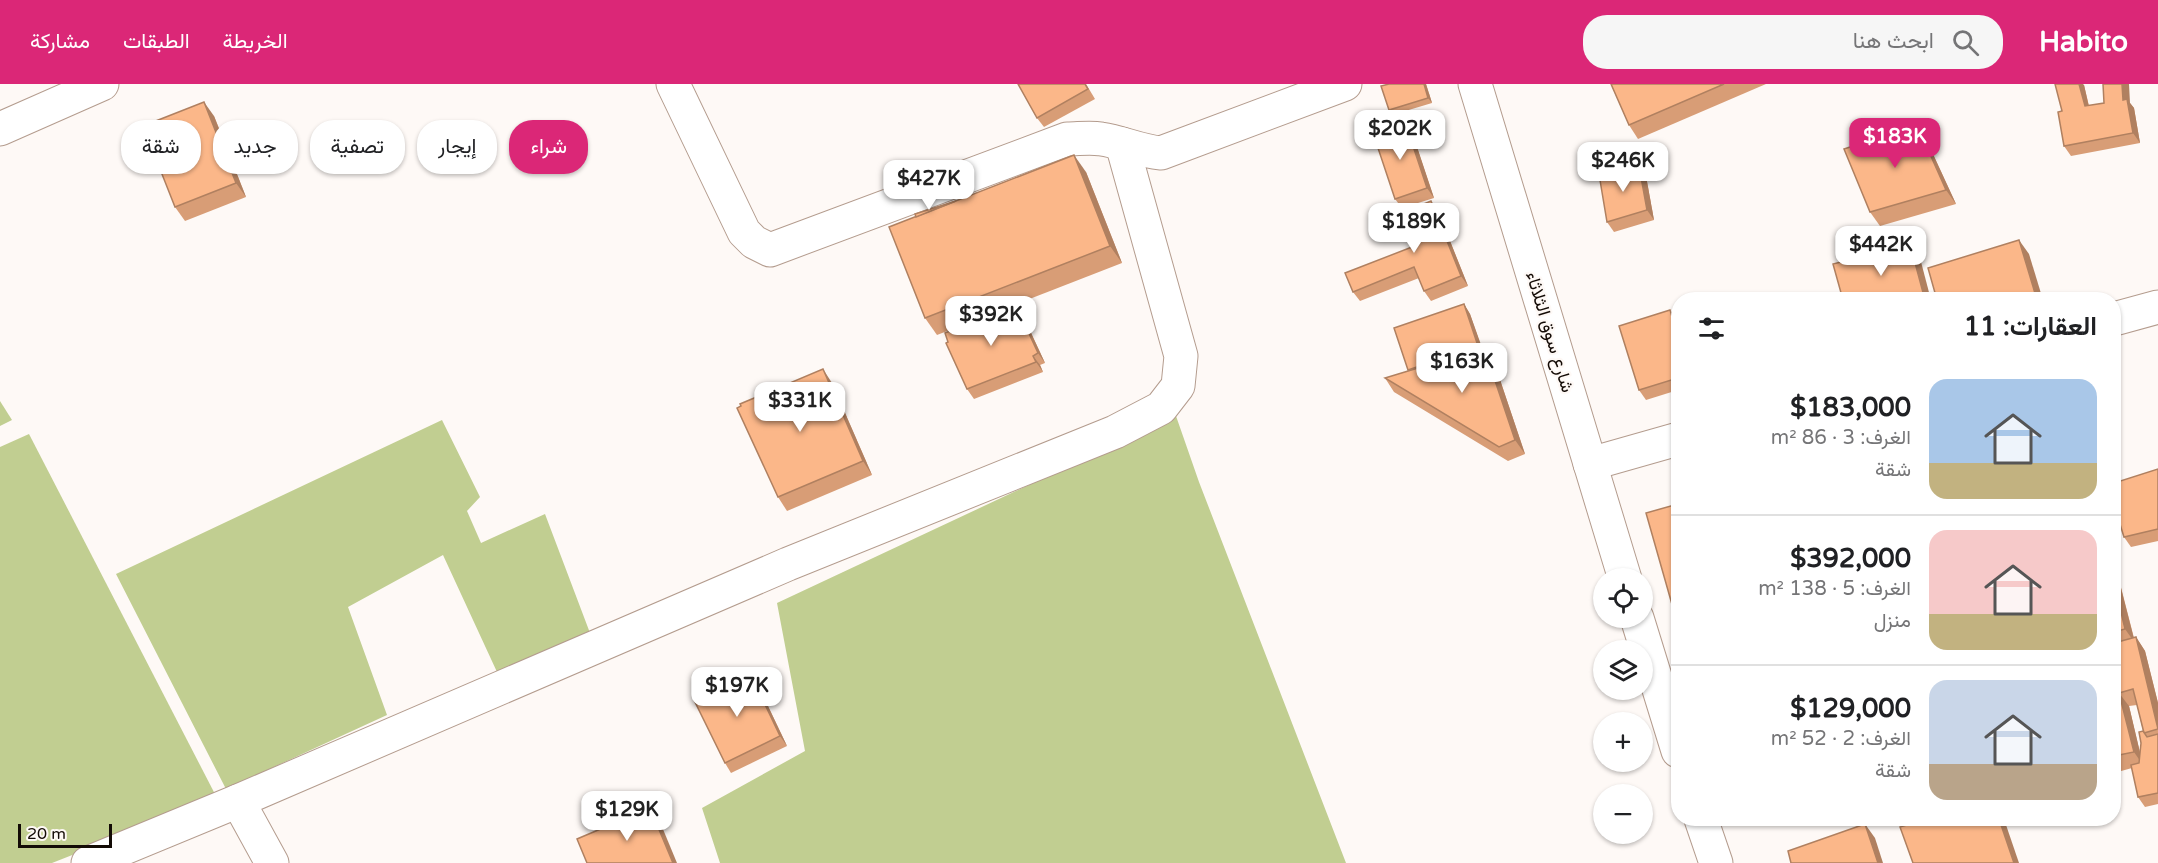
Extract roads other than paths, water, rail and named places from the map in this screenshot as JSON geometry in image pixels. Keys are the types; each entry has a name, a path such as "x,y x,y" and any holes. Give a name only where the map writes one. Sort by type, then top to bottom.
{"street":[{"path":"673,84 744,232 754,242 770,250 1067,139 1099,139 1140,151 1161,153 1345,84"},
{"name":"شارع سوق الثلاثاء","path":"1475,84 1622,568"},
{"path":"0,129 93,86"},
{"path":"88,863 238,801 788,564 1115,432 1161,408 1178,386 1181,356 1122,144"},
{"path":"2121,317 2158,307"},
{"path":"1590,464 1671,441"},
{"path":"1640,628 1671,728"},
{"path":"238,801 272,863"},
{"path":"1703,826 1716,863"}]}
